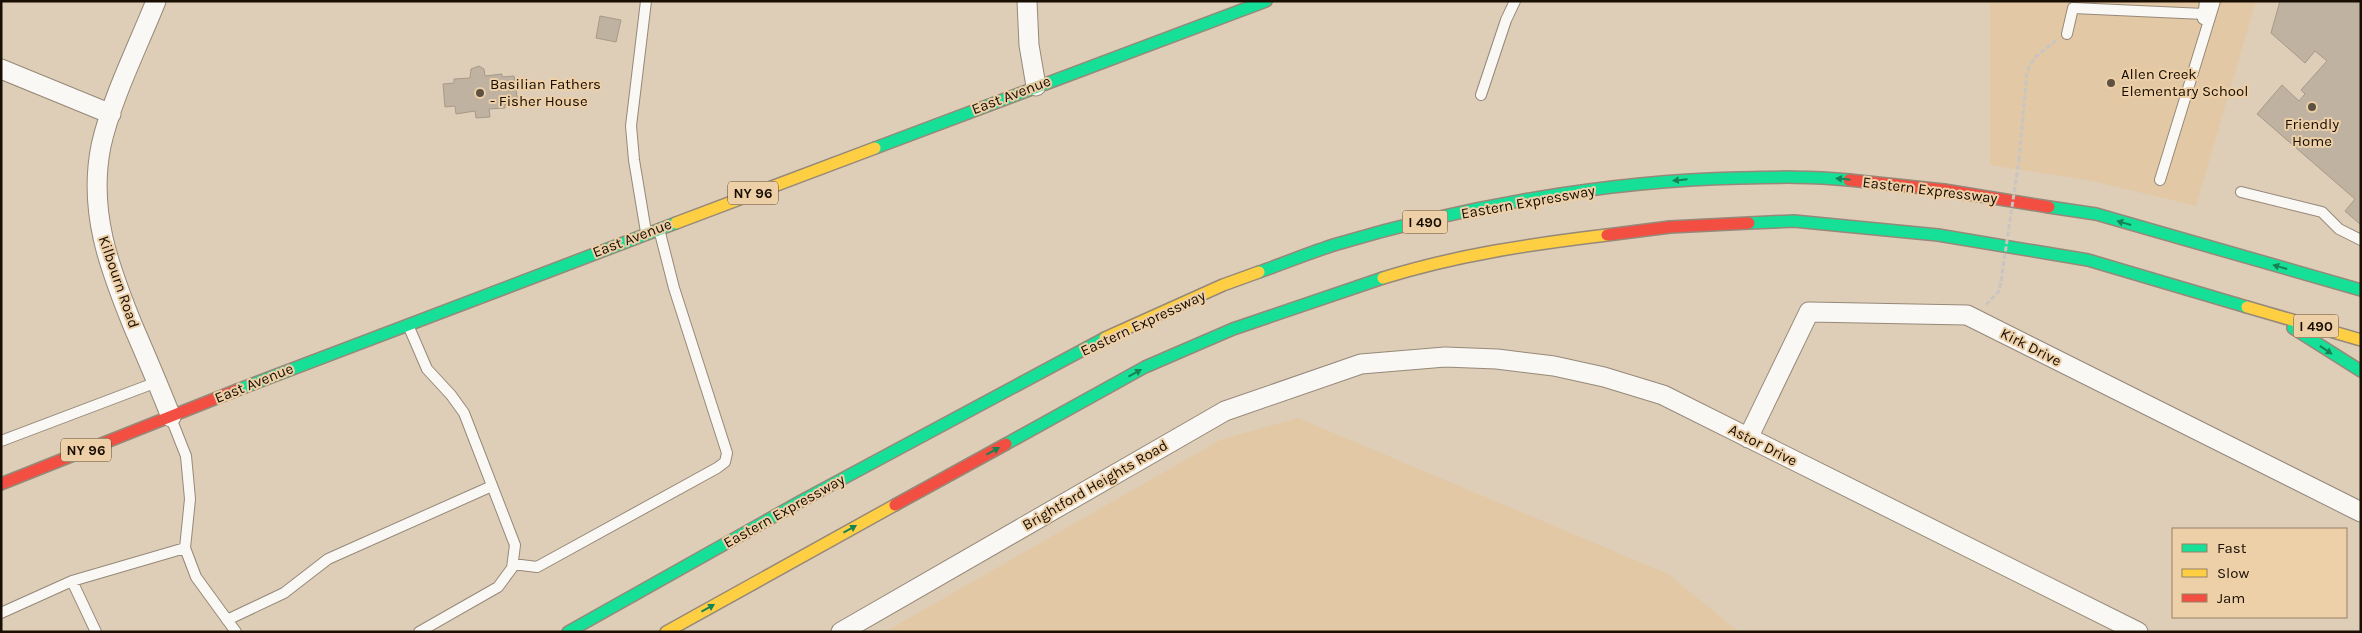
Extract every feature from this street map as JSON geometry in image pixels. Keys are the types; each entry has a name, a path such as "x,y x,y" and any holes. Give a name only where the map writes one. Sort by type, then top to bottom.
{"main road":[{"name":"East Avenue","path":"1,484 407,323 1266,1"},
{"name":"Eastern Expressway","path":"568,632 803,500 1115,333 1223,285 1337,244 1445,217 1569,192 1689,179 1816,176 1944,190 2096,214 2361,290"},
{"name":"I 490","path":"666,632 1145,367 1232,329 1336,293 1415,268 1536,243 1670,227 1794,221 1938,235 2088,260 2272,312 2361,340"},
{"path":"2305,275 2361,281"},
{"path":"2272,312 2361,372"}],"street":[{"name":"Kilbourn Road","path":"156,1 111,114 101,145 96,174 99,225 115,280 171,417"},
{"path":"1027,1 1029,45 1036,86"},
{"path":"1,69 111,114"},
{"name":"Kirk Drive","path":"1748,438 1808,312 1967,315 2361,512"},
{"name":"Astor Drive","path":"1360,364 1445,357 1498,359 1554,366 1604,377 1662,395 2138,632"},
{"name":"Brightford Heights Road","path":"841,632 1224,411 1360,364"}],"lane":[{"path":"646,1 631,126 634,160 646,233"},
{"path":"1481,95 1506,20 1515,1"},
{"path":"2202,43 2205,1"},
{"path":"2160,180 2215,1"},
{"path":"2066,34 2073,8 2204,14"},
{"path":"2241,192 2322,212 2339,229 2361,240"},
{"path":"512,564 536,567 725,462 727,453 674,288 658,228"},
{"path":"407,323 427,370 450,395 464,414 515,545 512,568 498,587 420,632"},
{"path":"1,441 157,382"},
{"path":"171,417 186,456 190,499 185,548 196,577 236,632"},
{"path":"227,620 284,593 328,559 492,486"},
{"path":"1,614 72,582 185,548"},
{"path":"72,582 96,632"}],"path":[{"path":"1974,318 1999,291 2019,160 2027,71 2034,58 2066,34"}],"shaded area":[{"name":"Allen Creek Elementary School","path":"1990,1 2256,1 2196,206 2092,181 1990,165"},
{"path":"1298,418 1668,574 1739,632 885,632 1220,440"}],"building":[{"name":"Friendly Home","path":"2280,1 2361,1 2361,225 2345,211 2355,199 2257,114 2282,85 2299,101 2305,94 2301,90 2327,61 2315,51 2305,63 2271,33"},
{"path":"600,16 621,20 616,42 596,38"},
{"name":"Basilian Fathers - Fisher House","path":"479,66 484,69 485,76 502,74 502,77 514,76 518,103 505,104 505,108 489,109 490,117 476,118 475,111 456,114 455,106 445,107 443,84 454,83 454,79 470,78 471,69"}],"traffic: fast":[{"path":"875,148 1266,1"},
{"path":"1259,272 1327,247 1385,230 1485,207 1587,190 1638,184 1739,178 1794,177 1849,180"},
{"path":"2049,207 2096,214 2361,290"},
{"path":"1749,223 1794,221 1938,235 2088,260 2247,307"},
{"path":"237,390 676,223"},
{"path":"1006,444 1145,367 1233,329 1383,278"},
{"path":"2293,328 2361,371"},
{"path":"568,632 803,500 1105,338"}],"traffic: slow":[{"path":"676,223 875,148"},
{"path":"1383,278 1438,263 1494,251 1607,235"},
{"path":"1105,338 1223,285 1259,272"},
{"path":"2247,307 2361,340"},
{"path":"666,632 895,505"}],"traffic: jam":[{"path":"1849,180 1944,190 2049,207"},
{"path":"1607,235 1670,227 1749,223"},
{"path":"1,484 237,390"},
{"path":"895,505 1006,444"}],"place":[{"name":"Allen Creek Elementary School","path":"2111,83"},
{"name":"Basilian Fathers - Fisher House","path":"480,93"},
{"name":"Friendly Home","path":"2312,107"}]}
